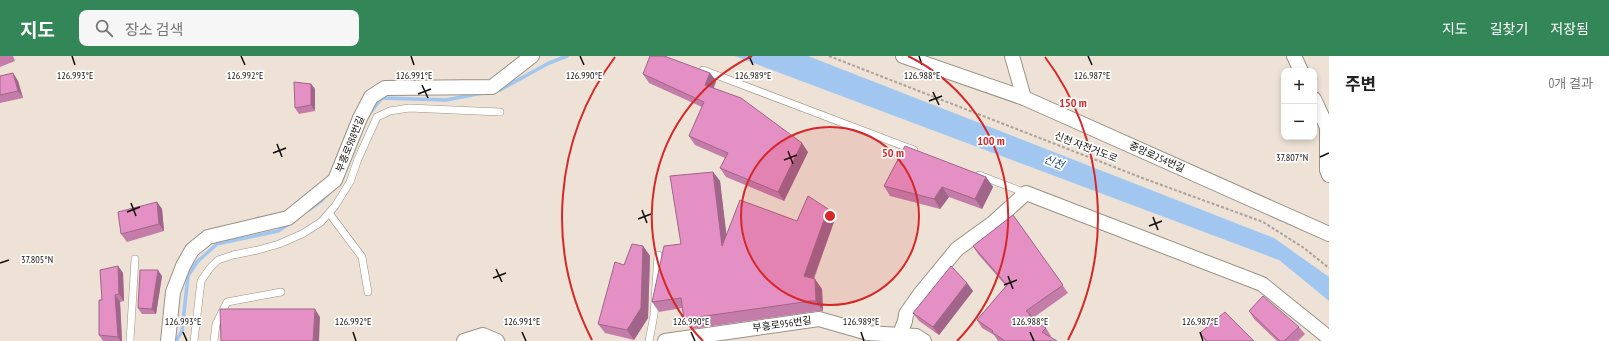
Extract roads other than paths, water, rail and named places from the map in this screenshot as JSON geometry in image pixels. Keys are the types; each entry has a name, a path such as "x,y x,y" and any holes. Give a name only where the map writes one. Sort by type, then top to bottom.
{"street":[{"name":"부흥로988번길","path":"168,341 173,292 183,266 192,250 208,236 288,218 335,180 360,118 371,97 385,88 492,87 532,56"},
{"name":"중앙로254번길","path":"903,56 1024,98 1328,231"},
{"path":"1012,56 1024,98"},
{"path":"1294,56 1300,68"},
{"path":"1316,104 1327,127 1329,176"},
{"path":"898,338 905,321 906,314 920,294 957,249 993,223 1026,193 1262,284 1329,338"},
{"name":"부흥로956번길","path":"665,341 819,319 868,333 898,338 916,336 924,341"},
{"path":"464,341 483,336 497,341"}],"lane":[{"path":"693,67 919,152"},
{"path":"194,341 201,281 210,268 218,260 279,244 321,222 335,206 350,182 358,159 377,117 390,111 409,108 500,112"},
{"path":"970,172 1026,193"},
{"path":"329,213 362,257 368,292"},
{"path":"649,341 654,315 658,255"},
{"path":"130,341 135,259"},
{"path":"214,341 216,324 227,302 281,292"}],"water":[{"name":"신천","path":"735,56 808,56 1274,238 1329,277 1329,301 1279,260"}],"waterway":[{"path":"495,91 500,90 549,63 567,56"},
{"path":"369,114 382,98 446,100 483,93"},
{"path":"307,211 328,194"},
{"path":"176,341 182,331 188,276 197,262 217,244 278,231 289,224"}]}
